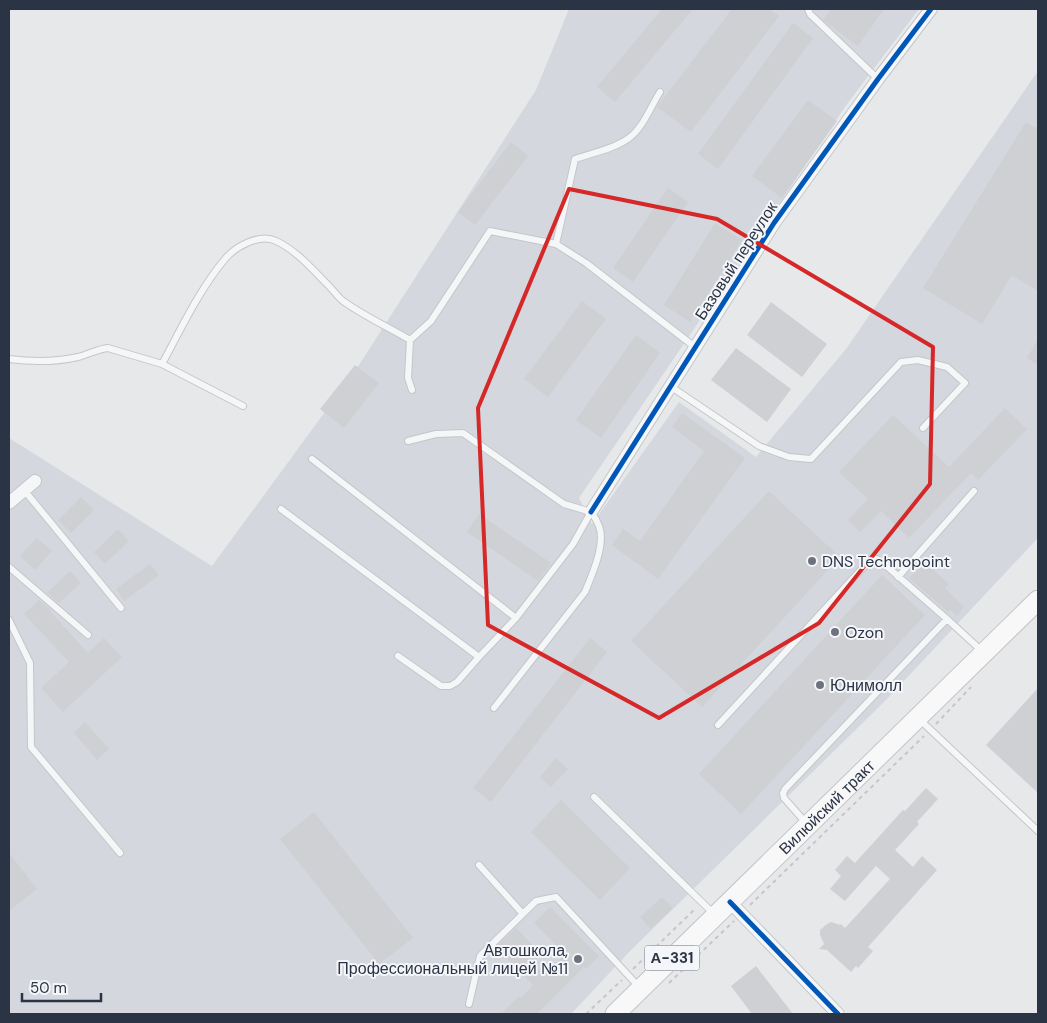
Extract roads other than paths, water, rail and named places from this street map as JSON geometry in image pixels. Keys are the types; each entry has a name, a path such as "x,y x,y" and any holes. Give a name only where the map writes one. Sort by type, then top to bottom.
{"main road":[{"name":"Вилюйский тракт","path":"615,1014 716,915 736,908 808,825 924,724 984,652 1038,600"}],"street":[{"name":"Базовый переулок","path":"591,512 774,223 931,9"},
{"path":"9,503 35,481"},
{"path":"736,908 838,1014"}],"lane":[{"path":"808,9 810,14 878,79"},
{"path":"556,244 574,160 618,145 631,137 660,92"},
{"path":"412,390 408,378 410,340 431,321 490,231 556,244 586,263 694,347"},
{"path":"162,364 197,299 225,258 238,248 254,240 264,238 274,240 290,249 308,264 342,301 410,340"},
{"path":"9,359 25,361 59,360 108,348 162,364 243,406"},
{"path":"670,386 759,446 789,457 812,459 901,362 918,360 947,367 964,383 923,428"},
{"path":"408,441 436,434 463,433 564,504 591,512 600,527 600,546 594,570 585,592 494,708"},
{"path":"312,459 516,618"},
{"path":"24,490 121,608"},
{"path":"898,577 974,491"},
{"path":"281,509 479,657"},
{"path":"398,656 441,686 450,686 457,682 516,618 573,544 591,512"},
{"path":"718,725 870,560 877,559 984,652"},
{"path":"9,567 88,635"},
{"path":"808,825 784,798 783,793 785,789 947,619"},
{"path":"9,620 30,663 31,747 120,853"},
{"path":"924,724 1038,831"},
{"path":"594,797 716,915"},
{"path":"479,865 523,914"},
{"path":"468,1004 480,956 536,901 556,897 641,989"}],"place":[{"name":"DNS Technopoint","path":"812,561"},
{"name":"Ozon","path":"835,632"},
{"name":"Юнимолл","path":"820,685"},
{"name":"Автошкола, Профессиональный лицей №11","path":"578,959"}]}
